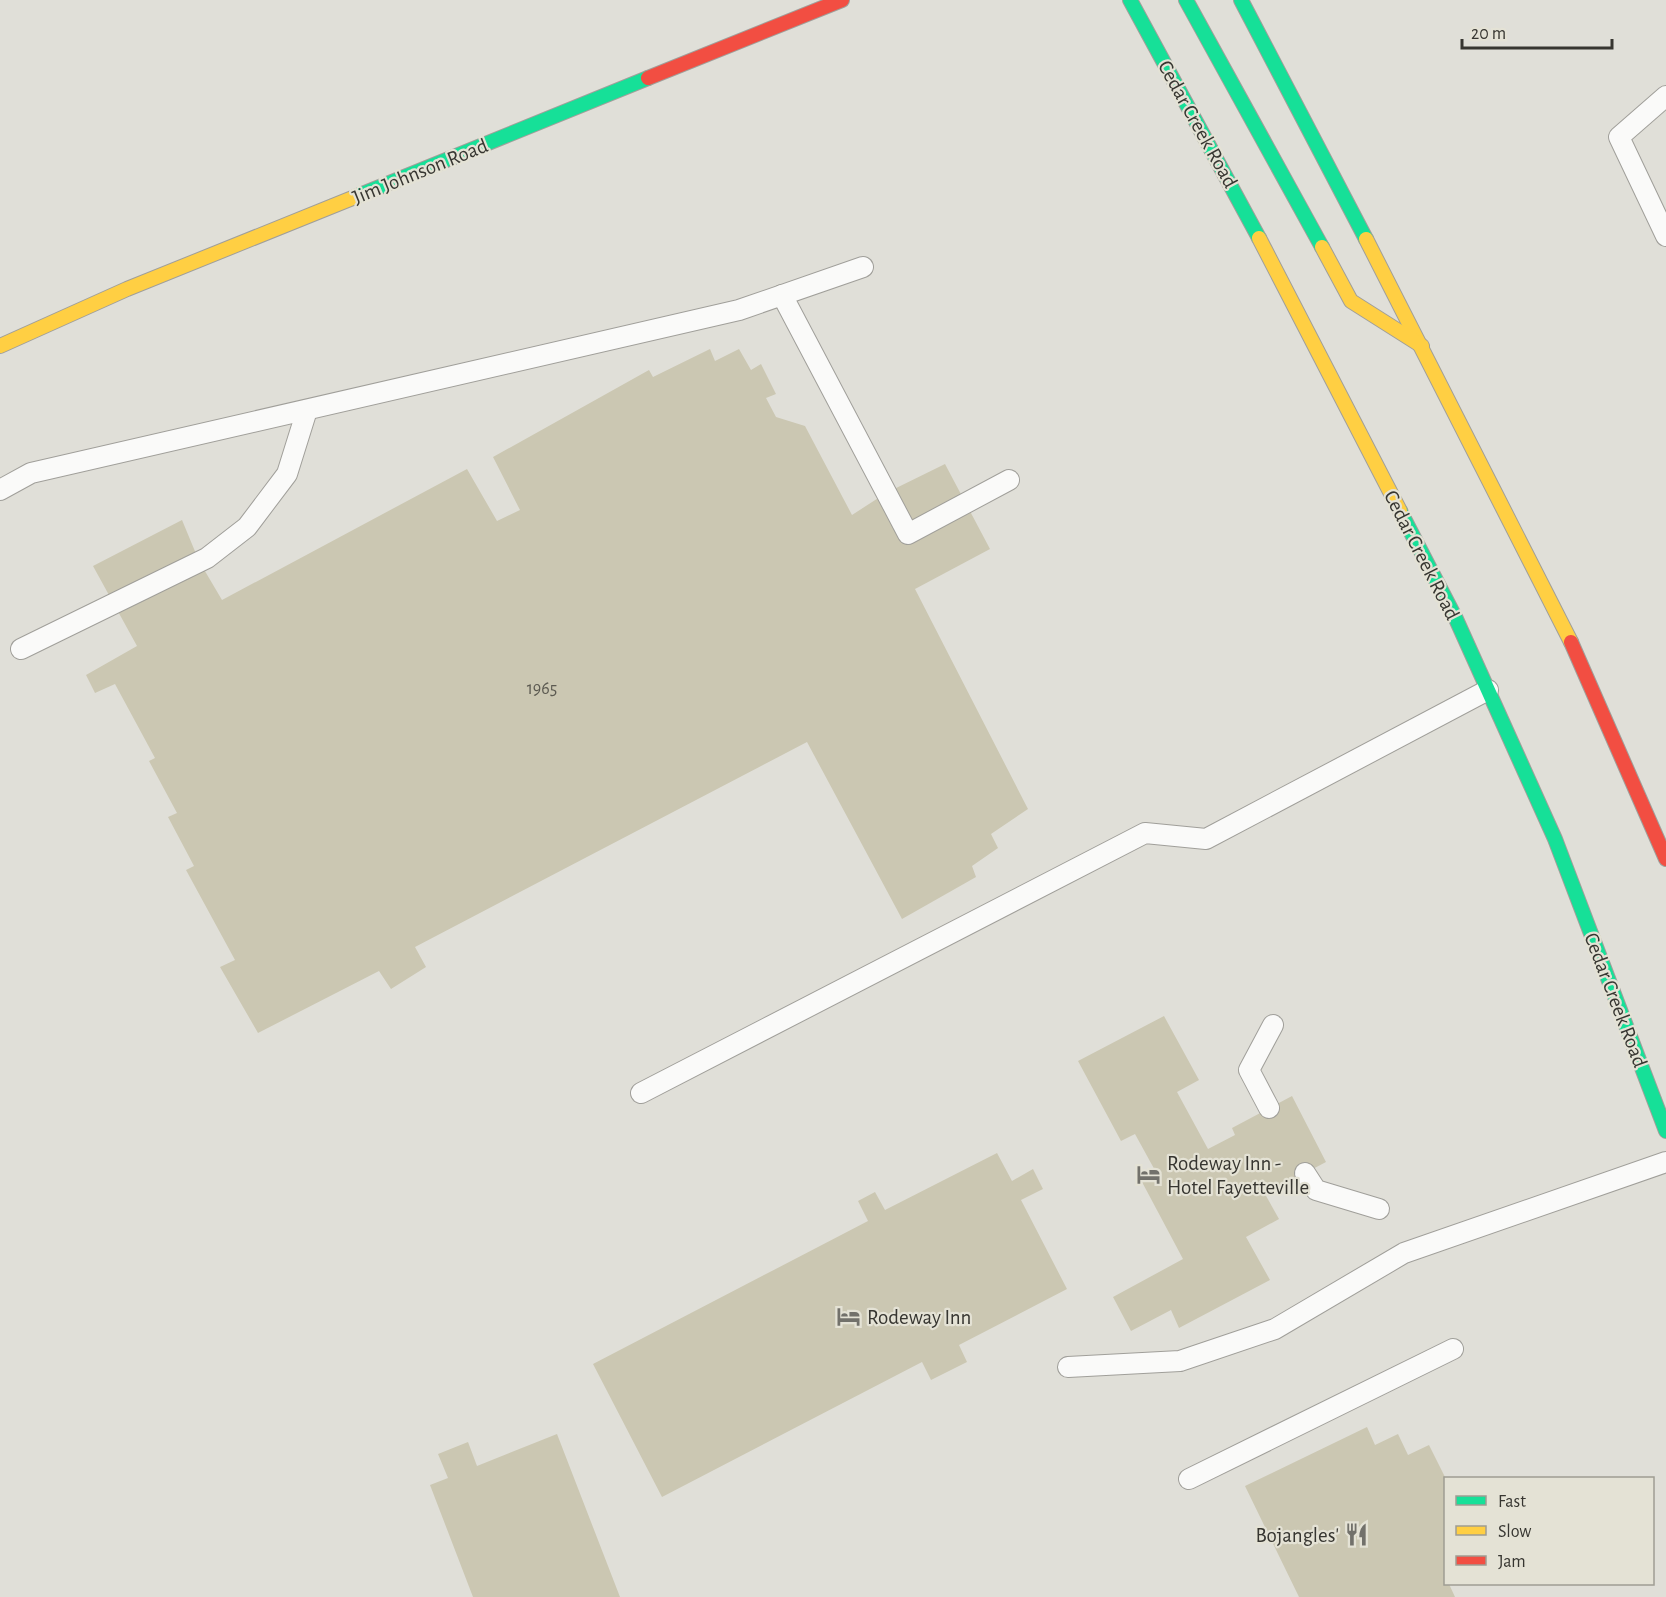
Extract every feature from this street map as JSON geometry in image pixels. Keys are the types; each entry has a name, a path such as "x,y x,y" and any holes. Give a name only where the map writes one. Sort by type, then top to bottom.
{"main road":[{"name":"Jim Johnson Road","path":"0,346 138,284 842,0"},
{"name":"Cedar Creek Road","path":"1130,0 1249,218 1456,620 1555,839 1666,1131"},
{"path":"1186,0 1350,301 1422,346"},
{"path":"1241,0 1422,346 1583,666 1666,859"}],"lane":[{"path":"1666,96 1619,137 1666,236"},
{"path":"0,490 31,474 739,310 863,267"},
{"path":"782,295 908,534 1009,480"},
{"path":"21,649 207,558 247,526 287,474 306,410"},
{"path":"641,1093 1145,833 1206,840 1488,690"},
{"path":"1269,1108 1249,1070 1273,1025"},
{"path":"1068,1367 1180,1361 1275,1329 1404,1253 1666,1162"},
{"path":"1305,1173 1316,1190 1379,1209"},
{"path":"1189,1479 1454,1349"}],"building":[{"path":"710,349 715,361 739,349 751,370 761,364 776,394 766,398 776,417 805,426 852,515 886,493 945,464 990,549 915,589 1028,809 991,834 998,848 972,866 976,877 902,919 807,742 415,947 426,967 391,989 379,971 258,1033 220,967 235,960 186,870 194,866 168,817 177,813 149,761 155,758 115,684 95,693 86,675 137,646 93,566 182,520 199,561 222,600 467,469 497,521 520,510 493,457 649,370 653,377"},
{"path":"1164,1016 1199,1080 1177,1092 1208,1149 1235,1135 1232,1128 1292,1096 1326,1162 1265,1194 1279,1219 1246,1237 1270,1280 1179,1328 1171,1310 1131,1331 1113,1297 1183,1259 1142,1182 1157,1174 1135,1134 1121,1141 1078,1061"},
{"name":"Rodeway Inn","path":"997,1153 1012,1181 1033,1169 1043,1189 1021,1200 1067,1289 959,1345 967,1362 931,1380 922,1362 662,1497 593,1364 868,1221 858,1201 875,1192 885,1210"},
{"name":"Bojangles'","path":"1367,1427 1375,1445 1398,1434 1408,1455 1429,1445 1445,1477 1444,1585 1449,1585 1455,1597 1299,1597 1245,1486"},
{"path":"557,1434 620,1597 473,1597 430,1485 448,1478 438,1454 468,1442 477,1466"}],"traffic: fast":[{"path":"1130,0 1259,238"},
{"path":"1186,0 1322,247"},
{"path":"1241,0 1366,239"},
{"path":"355,197 648,78"},
{"path":"1400,511 1456,619 1555,839 1666,1131"}],"traffic: slow":[{"path":"0,346 127,289 355,197"},
{"path":"1259,238 1400,511"},
{"path":"1366,239 1571,642"},
{"path":"1322,247 1351,301 1422,346"}],"traffic: jam":[{"path":"648,78 842,0"},
{"path":"1571,642 1666,859"}],"place":[{"name":"Rodeway Inn - Hotel Fayetteville","path":"1149,1175"},
{"name":"Rodeway Inn","path":"849,1317"},
{"name":"Bojangles'","path":"1357,1535"}]}
